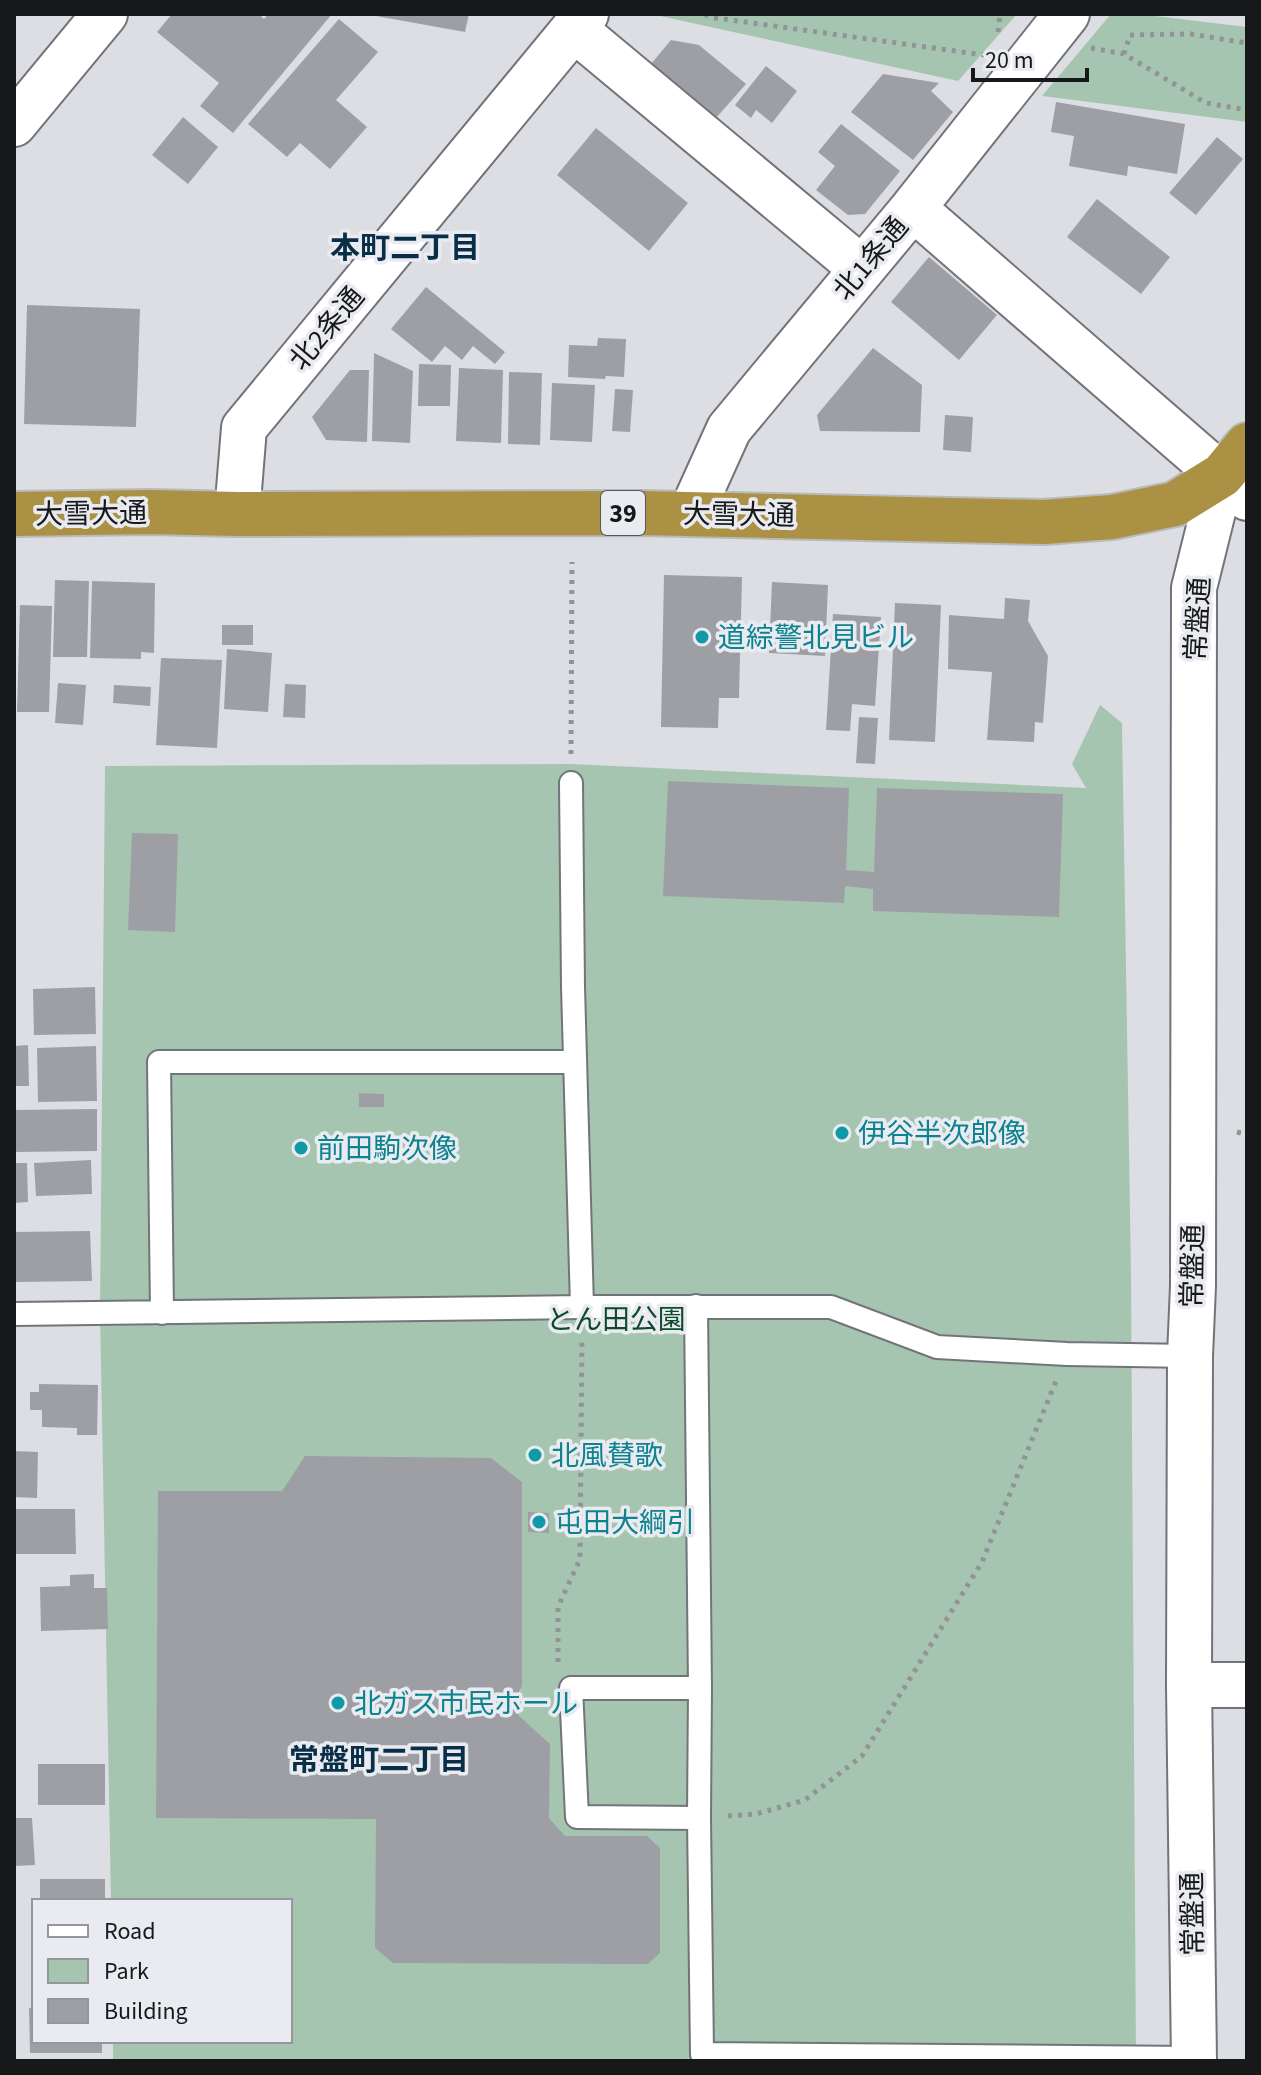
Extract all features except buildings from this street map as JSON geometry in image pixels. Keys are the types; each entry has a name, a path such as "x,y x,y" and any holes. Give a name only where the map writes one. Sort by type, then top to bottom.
{"highway":[{"name":"大雪大通","path":"14,514 691,513 1044,522 1112,517 1175,504 1239,473"}],"street":[{"path":"14,124 105,14"},
{"name":"北1条通","path":"691,513 729,429 913,208 1067,14"},
{"path":"580,21 861,268"},
{"name":"北2条通","path":"237,514 244,428 580,21"},
{"path":"913,208 1239,473"},
{"name":"常盤通","path":"1194,2060 1189,1685 1194,588 1239,473"},
{"path":"1189,1685 1247,1685"}],"lane":[{"path":"571,783 582,1307"},
{"path":"162,1313 159,1062 575,1062"},
{"path":"696,1306 702,2054 1194,2060"},
{"path":"14,1314 831,1307 937,1347 1190,1356"},
{"path":"699,1818 577,1817 571,1688 700,1688"}],"path":[{"path":"1124,54 1130,35 1191,34 1247,43"},
{"path":"571,783 572,562"},
{"path":"1237,1132 1247,1135"},
{"path":"571,1688 557,1661 558,1607 580,1559 582,1307"},
{"path":"699,1818 756,1814 805,1800 862,1756 982,1562 1067,1354"}],"green space":[{"path":"651,14 1017,14 958,81"},
{"path":"1111,14 1139,14 1247,27 1247,122 1042,96"},
{"name":"とん田公園","path":"1100,705 1122,723 1131,1273 1136,2061 113,2061 113,2043 292,2043 292,1899 111,1899 100,1311 105,766 571,764 1086,788 1072,764"}],"place":[{"name":"道綜警北見ビル","path":"702,637"},
{"name":"伊谷半次郎像","path":"842,1133"},
{"name":"前田駒次像","path":"301,1148"},
{"name":"北風賛歌","path":"535,1455"},
{"name":"屯田大綱引","path":"539,1522"},
{"name":"北ガス市民ホール","path":"338,1703"}],"district":[{"name":"本町二丁目","path":"405,248"},
{"name":"常盤町二丁目","path":"379,1760"}]}
